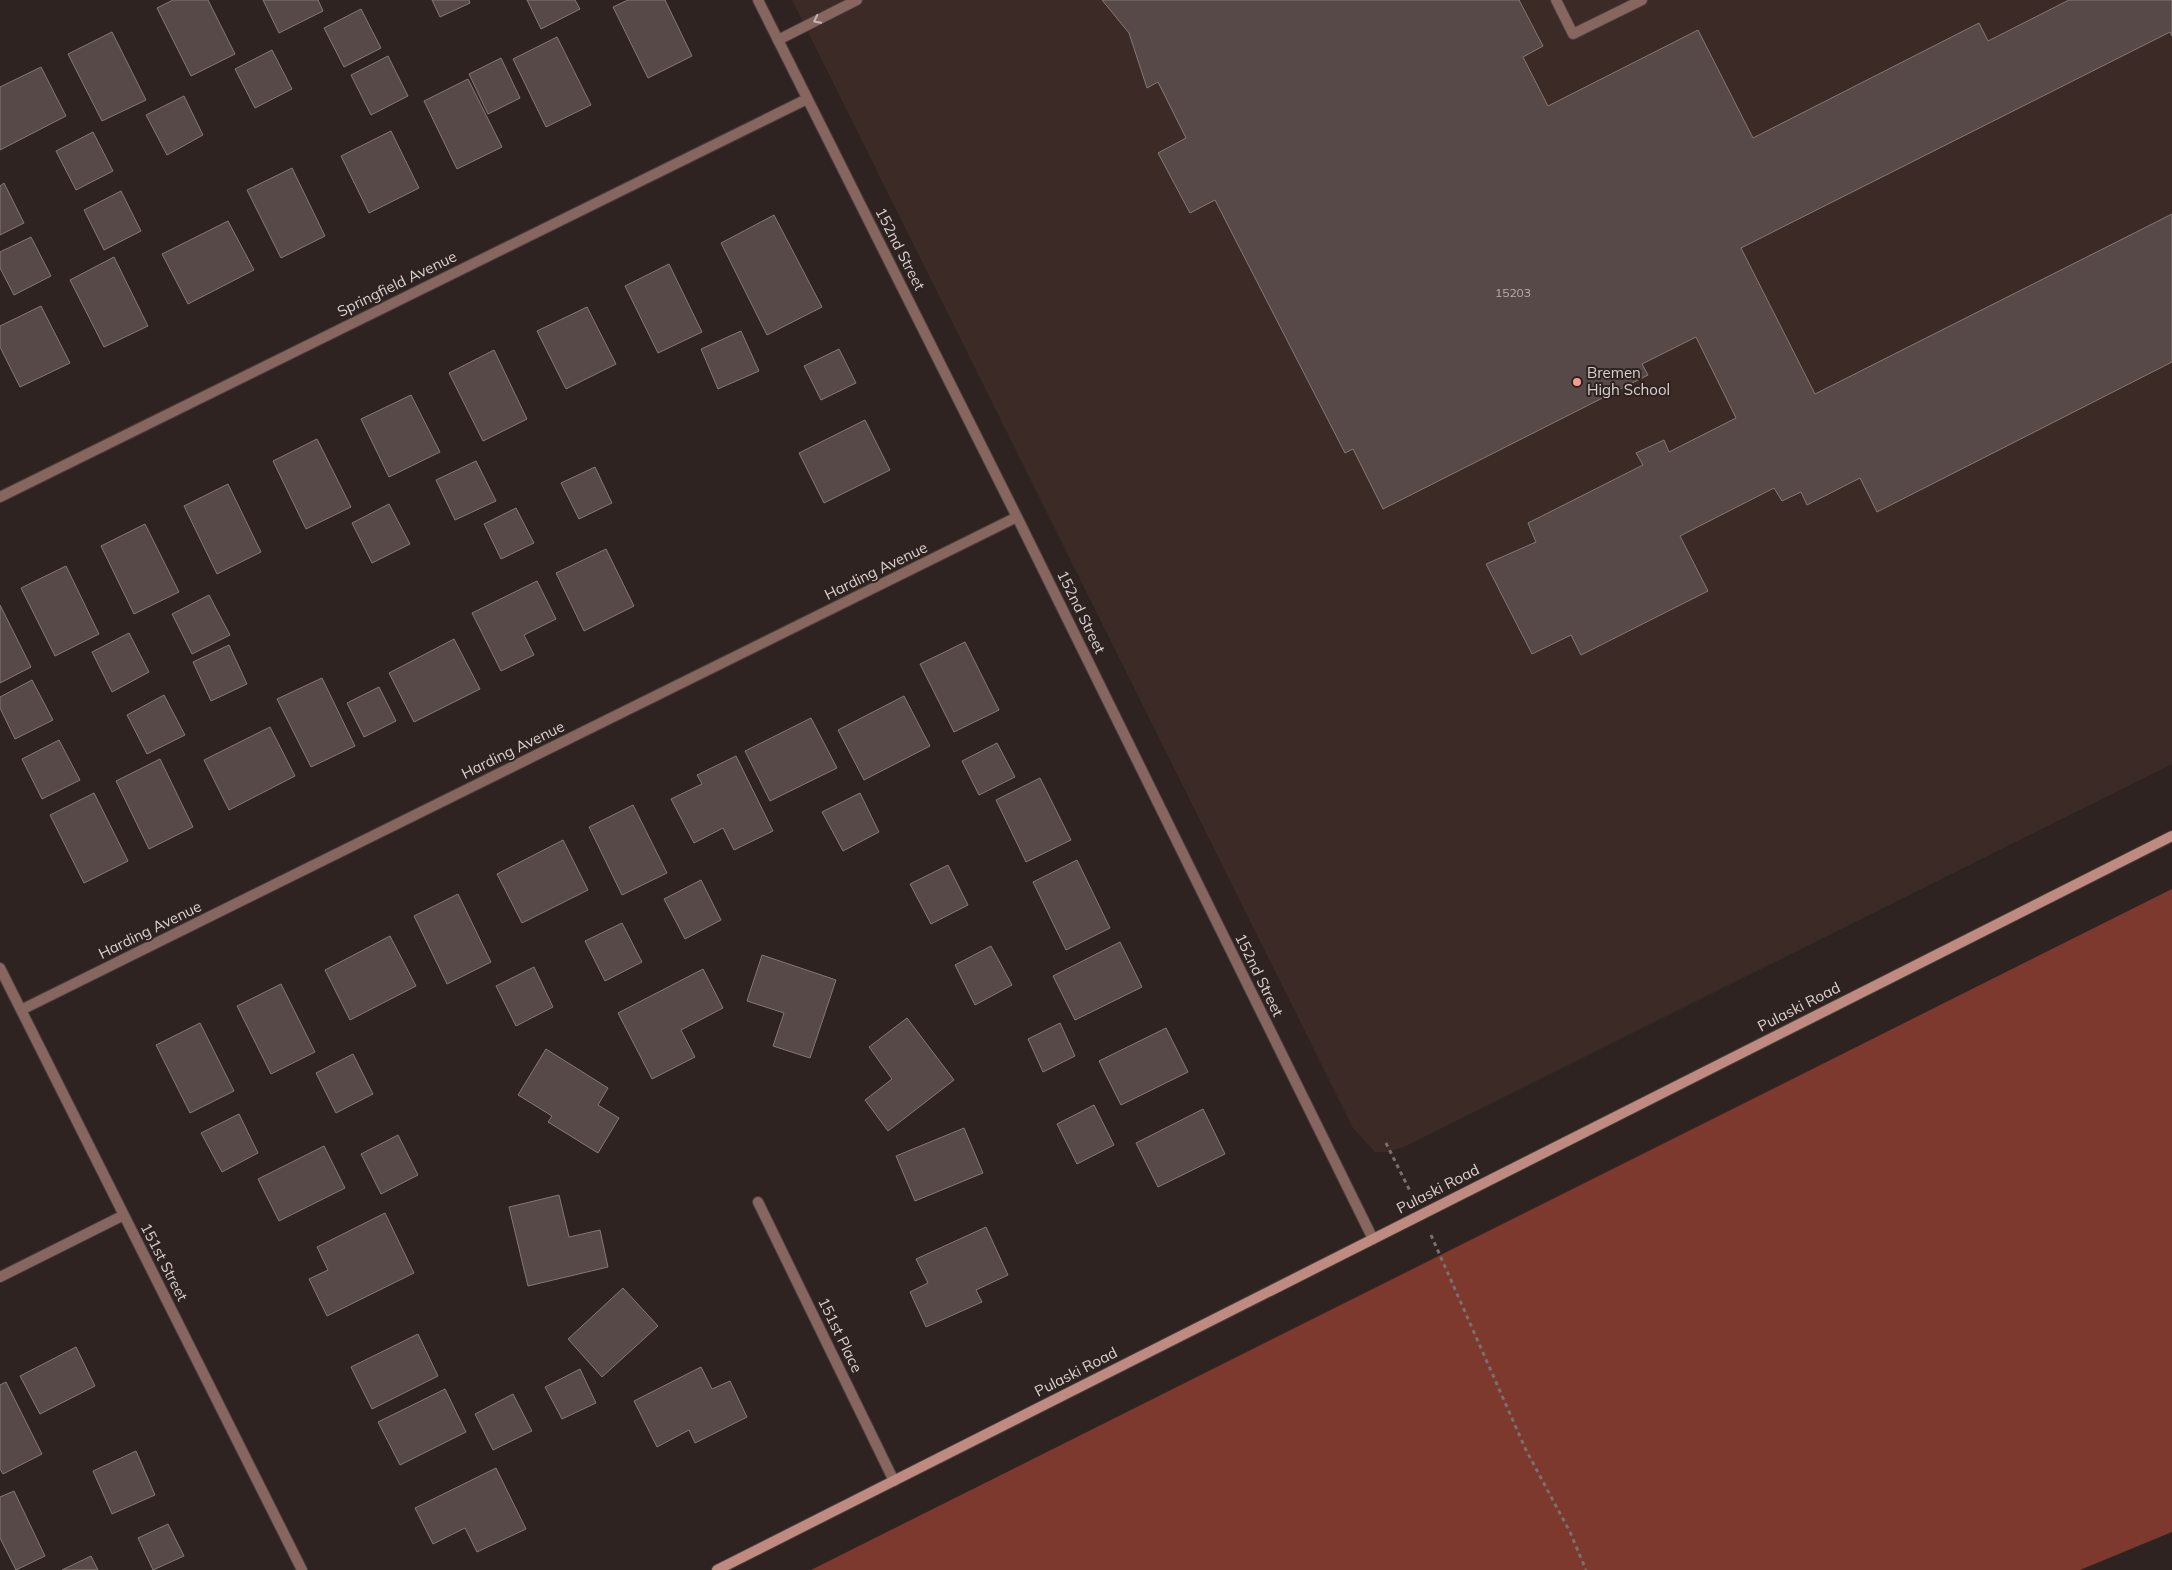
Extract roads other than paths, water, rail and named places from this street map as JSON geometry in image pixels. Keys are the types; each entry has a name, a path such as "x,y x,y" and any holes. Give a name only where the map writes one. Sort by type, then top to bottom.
{"main road":[{"name":"Pulaski Road","path":"717,1570 2172,836"}],"street":[{"name":"152nd Street","path":"758,0 1018,517 1373,1239"},
{"path":"778,40 857,0"},
{"path":"1556,0 1573,34 1642,0"},
{"name":"Springfield Avenue","path":"0,497 808,99"},
{"name":"Harding Avenue","path":"21,1010 1018,517"},
{"name":"151st Street","path":"0,968 302,1570"},
{"name":"151st Place","path":"758,1202 894,1481"},
{"path":"0,1277 124,1215"}],"place":[{"name":"Bremen High School","path":"1577,382"}]}
